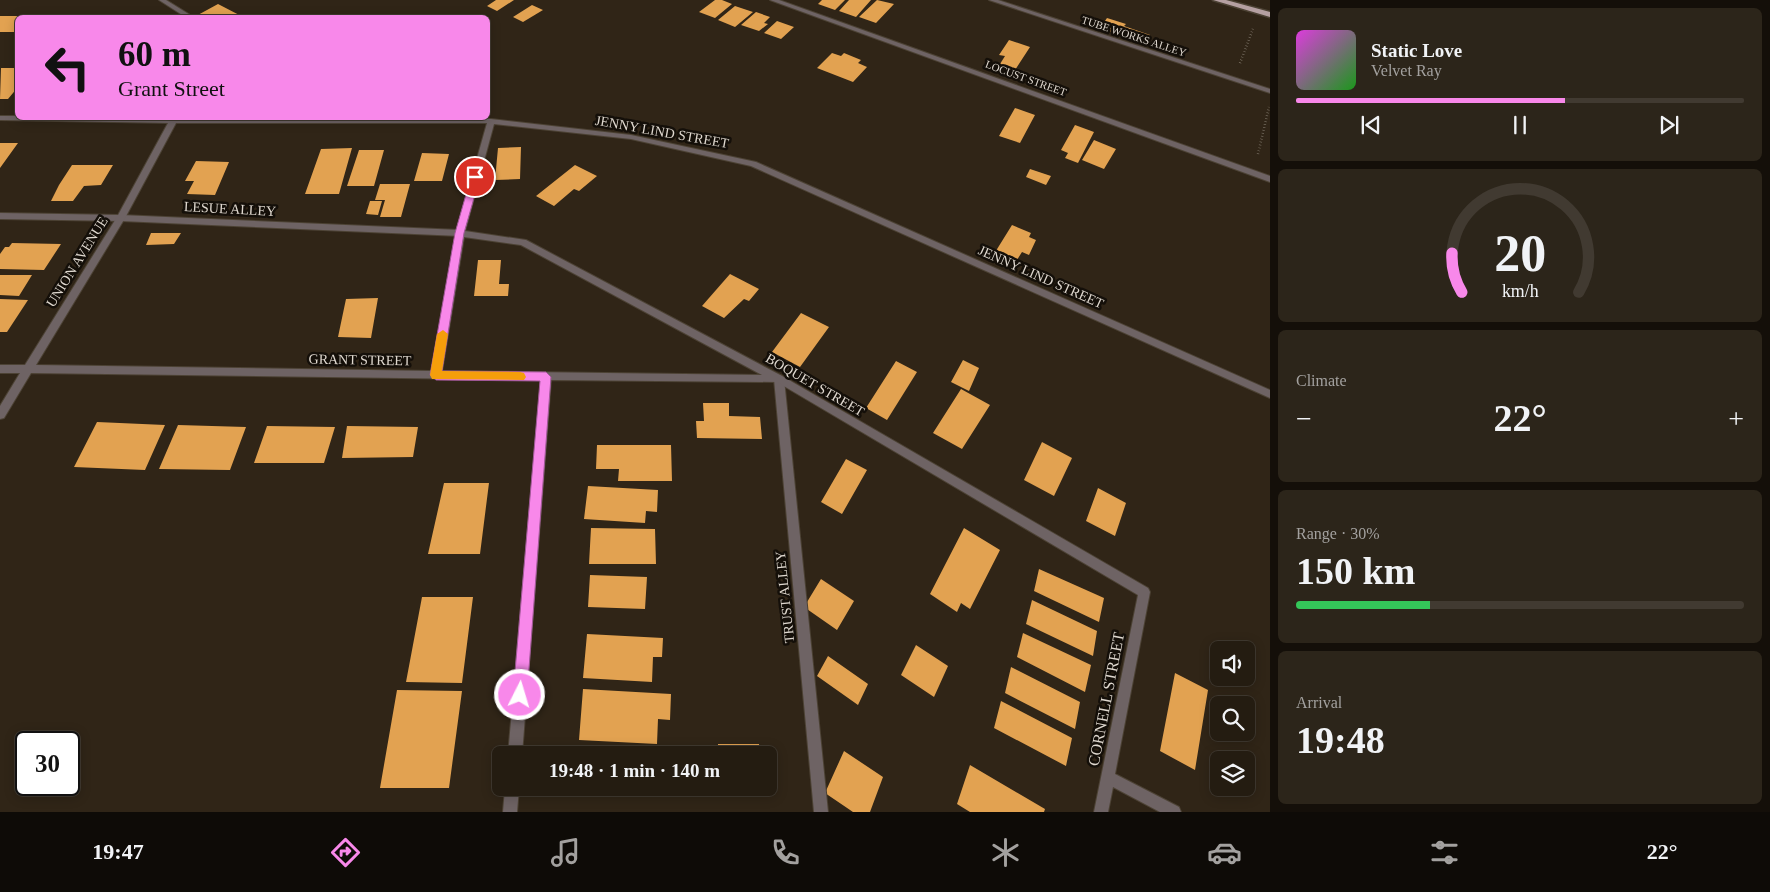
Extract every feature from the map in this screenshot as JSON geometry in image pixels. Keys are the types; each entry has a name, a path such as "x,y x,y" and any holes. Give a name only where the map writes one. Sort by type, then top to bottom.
{"main road":[{"path":"1217,0 1270,16"}],"street":[{"path":"162,0 187,15"},
{"name":"LOCUST STREET","path":"773,0 1270,179"},
{"name":"TUBE WORKS ALLEY","path":"992,0 1270,91"},
{"name":"JENNY LIND STREET","path":"0,118 15,118"},
{"name":"UNION AVENUE","path":"0,415 27,368 121,218 173,120"},
{"name":"JENNY LIND STREET","path":"332,120 491,121 631,138 753,164 1270,394"},
{"path":"436,375 460,233 491,121"},
{"name":"LESUE ALLEY","path":"0,216 121,218 460,233"},
{"name":"BOQUET STREET","path":"460,233 523,242 779,378 1144,592"},
{"name":"GRANT STREET","path":"0,369 546,377 779,378"},
{"path":"516,746 546,377"},
{"name":"TRUST ALLEY","path":"779,378 821,812"},
{"name":"CORNELL STREET","path":"1101,812 1144,592"},
{"path":"1108,777 1174,812"},
{"path":"510,812 511,796"}],"path":[{"path":"1236,71 1256,21"},
{"path":"1257,158 1270,104"}],"building":[{"path":"496,0 514,0 497,11 487,6"},
{"path":"715,0 722,0 732,4 715,18 699,12"},
{"path":"822,0 845,0 835,10 818,4"},
{"path":"849,0 871,0 856,17 839,11"},
{"path":"877,0 894,4 876,23 859,17"},
{"path":"218,4 239,15 198,15"},
{"path":"532,5 543,10 523,22 513,17"},
{"path":"735,6 753,12 735,27 718,20"},
{"path":"756,12 770,17 764,23 768,24 759,31 741,25"},
{"path":"30,14 68,14 67,15"},
{"path":"0,16 15,16 15,32 0,32"},
{"path":"1107,18 1150,35 1145,43 1100,28"},
{"path":"777,21 794,27 781,39 764,33"},
{"path":"1009,40 1030,47 1015,70 1000,64 1005,56 999,55"},
{"path":"832,53 841,56 844,53 861,60 858,63 867,67 853,82 817,68"},
{"path":"1,68 15,68 15,91 8,99 0,99"},
{"path":"1015,108 1035,115 1020,143 999,136"},
{"path":"1075,125 1094,132 1078,163 1065,158 1068,153 1061,150"},
{"path":"1094,140 1116,149 1104,169 1082,160"},
{"path":"0,143 18,143 0,168"},
{"path":"521,147 520,179 495,180 498,148"},
{"path":"352,148 339,194 305,194 321,149"},
{"path":"359,150 384,150 374,186 347,186"},
{"path":"422,153 449,154 442,181 414,181"},
{"path":"196,161 229,162 215,195 187,194 194,181 185,181"},
{"path":"72,165 113,165 101,185 84,186 73,201 51,201 59,185"},
{"path":"575,165 597,176 579,191 574,189 554,206 536,196"},
{"path":"1030,169 1051,176 1046,185 1026,177"},
{"path":"380,184 410,184 401,217 380,217 385,200 375,200"},
{"path":"370,201 382,201 378,215 366,214"},
{"path":"1012,225 1031,233 1029,237 1036,240 1029,255 1022,252 1015,263 994,254"},
{"path":"151,233 181,233 174,244 146,245"},
{"path":"12,243 61,244 44,270 0,269 0,254 5,247 9,247"},
{"path":"478,260 501,260 499,284 509,284 508,296 474,296"},
{"path":"730,274 759,289 749,301 744,299 724,318 702,306"},
{"path":"0,275 32,275 19,296 0,295"},
{"path":"378,298 371,338 338,337 346,299"},
{"path":"0,299 28,300 7,332 0,332"},
{"path":"801,313 829,327 800,367 772,352"},
{"path":"963,360 979,368 969,391 951,382"},
{"path":"896,361 917,372 887,420 866,408"},
{"path":"961,389 990,405 962,449 933,433"},
{"path":"703,403 729,403 729,416 760,417 762,439 697,438 696,421 704,421"},
{"path":"97,422 165,425 145,470 74,467"},
{"path":"178,425 246,427 230,470 159,469"},
{"path":"267,426 335,427 324,463 254,463"},
{"path":"347,426 418,427 413,457 342,458"},
{"path":"1042,442 1072,458 1054,496 1024,480"},
{"path":"597,445 671,445 672,481 618,481 619,469 596,469"},
{"path":"846,459 867,470 842,514 821,502"},
{"path":"444,483 489,483 480,554 428,554"},
{"path":"588,486 658,490 657,512 646,511 645,523 584,519"},
{"path":"1098,488 1126,503 1115,536 1086,521"},
{"path":"591,528 655,529 656,564 589,564"},
{"path":"964,528 1000,550 970,609 961,603 957,612 930,594"},
{"path":"1039,569 1104,598 1099,622 1034,591"},
{"path":"590,575 647,577 645,609 588,607"},
{"path":"821,579 854,601 837,630 804,607"},
{"path":"422,597 473,597 462,683 406,682"},
{"path":"1032,600 1097,631 1093,656 1026,624"},
{"path":"1023,633 1091,665 1085,692 1017,657"},
{"path":"587,634 663,638 662,657 653,657 652,682 583,678"},
{"path":"916,645 948,666 934,697 901,675"},
{"path":"828,656 868,684 858,705 817,676"},
{"path":"1011,667 1080,702 1075,729 1005,693"},
{"path":"1175,673 1208,690 1195,770 1160,751"},
{"path":"583,689 671,694 670,720 658,719 657,744 579,740"},
{"path":"397,690 462,691 449,788 380,788"},
{"path":"1001,701 1072,738 1066,766 994,728"},
{"path":"718,744 759,744 759,746 718,746"},
{"path":"844,751 883,777 870,812 853,812 825,793"},
{"path":"970,765 1045,809 1044,812 970,812 957,804"}],"slow traffic":[{"path":"443,334 436,375 520,377"}],"route":[{"path":"475,177 460,233 436,375 546,377 520,695"}]}
